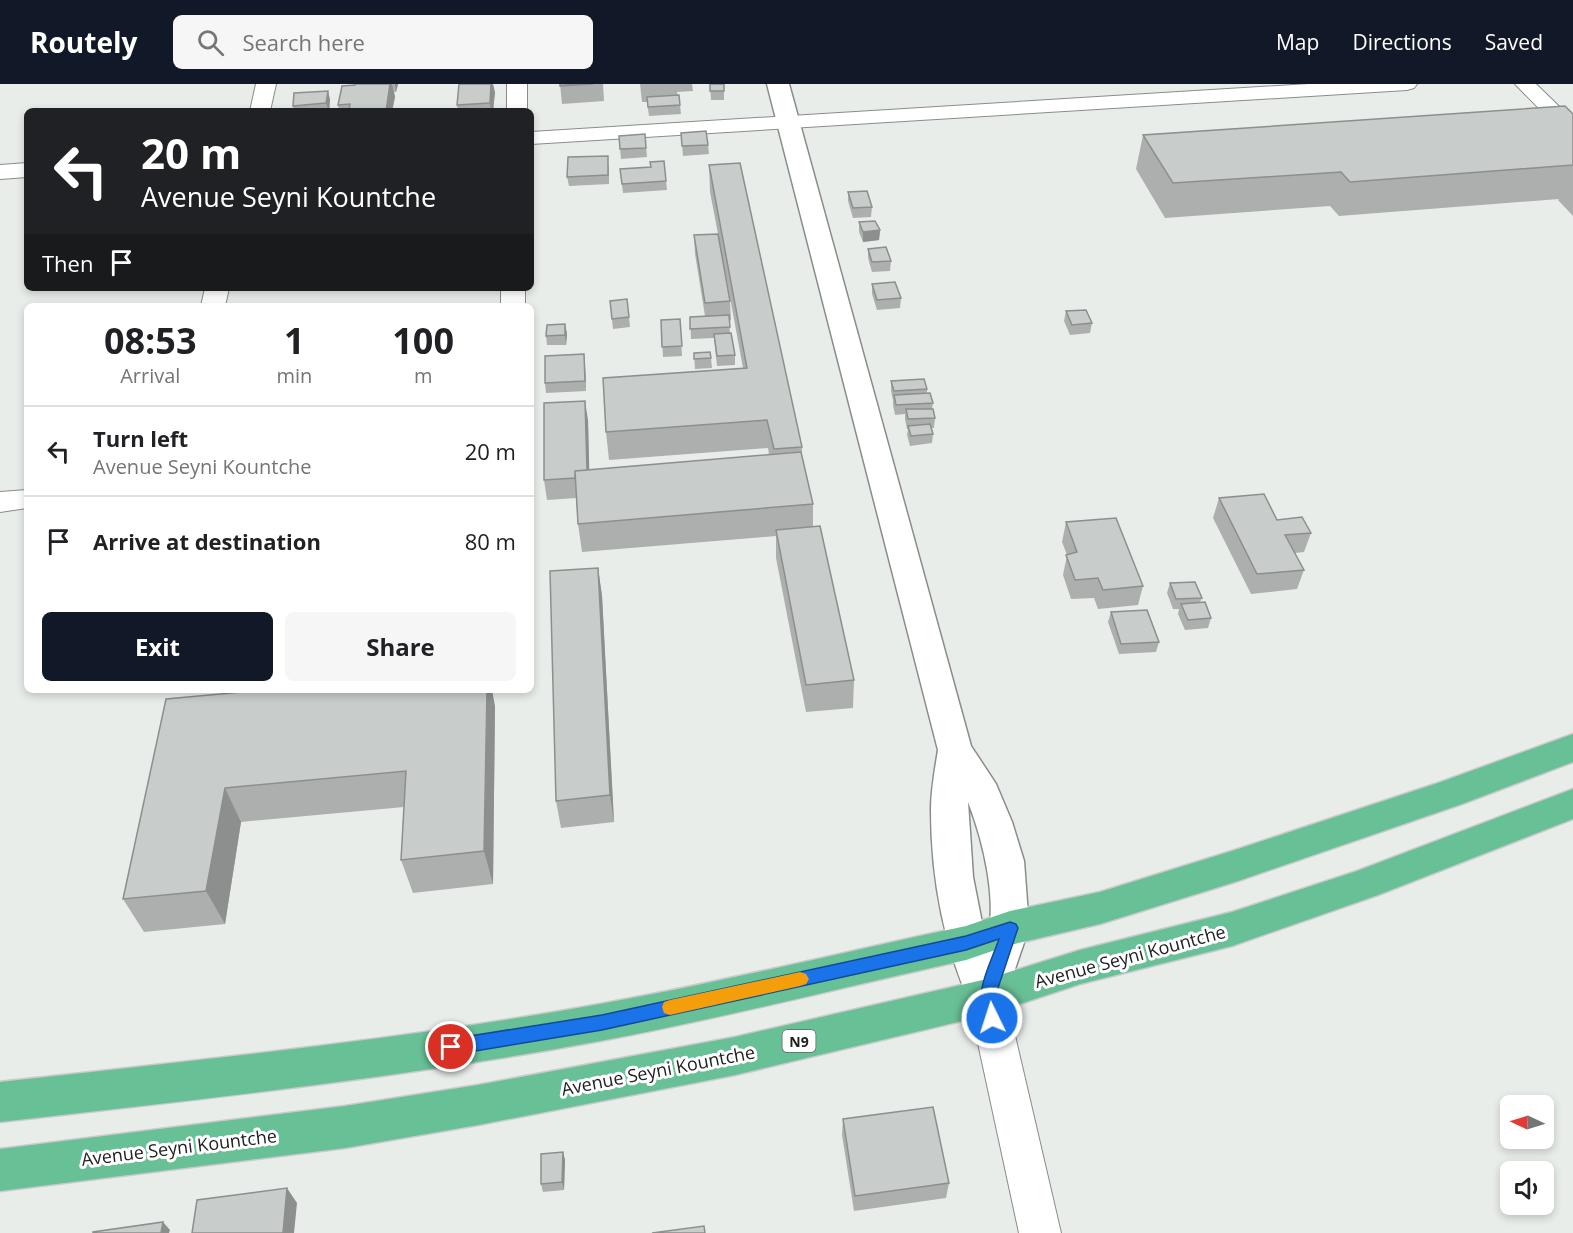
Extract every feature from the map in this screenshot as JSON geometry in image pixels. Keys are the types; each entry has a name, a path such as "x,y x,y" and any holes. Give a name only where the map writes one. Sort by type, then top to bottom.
{"highway":[{"path":"0,1102 332,1064 484,1042 602,1022 966,943 1010,928 1100,908 1236,866 1449,794 1573,747"},
{"name":"Avenue Seyni Kountche","path":"0,1170 345,1127 478,1105 735,1056 987,997 1080,967 1232,929 1365,884 1573,804"}],"street":[{"path":"261,108 266,84"},
{"path":"517,84 517,108"},
{"path":"778,84 955,750 978,784 994,822 1005,861 1010,928 987,997"},
{"path":"534,138 1297,87 1407,84"},
{"path":"1525,84 1573,132"},
{"path":"0,172 24,170"},
{"path":"0,502 24,500"},
{"path":"955,750 949,808 954,877 966,943 987,997 1040,1233"}],"building":[{"path":"390,84 386,108 349,108 350,104 338,105 342,86"},
{"path":"459,84 491,84 490,103 457,105"},
{"path":"560,84 593,84 560,86"},
{"path":"710,84 724,84 724,91 710,91"},
{"path":"328,91 326,103 293,106 294,93"},
{"path":"679,95 680,105 648,107 647,97"},
{"path":"1565,106 1573,114 1573,165 1350,182 1341,172 1173,183 1143,135"},
{"path":"706,131 708,145 682,146 681,133"},
{"path":"645,134 646,148 620,149 619,136"},
{"path":"608,156 608,175 567,177 568,157"},
{"path":"664,161 666,181 622,184 620,169 651,167 650,162"},
{"path":"740,163 802,447 774,449 767,420 606,432 603,378 747,368 709,165"},
{"path":"867,191 872,207 853,208 848,192"},
{"path":"875,221 880,230 863,232 859,222"},
{"path":"718,234 730,301 705,303 694,235"},
{"path":"886,247 891,261 872,262 868,249"},
{"path":"895,282 901,298 877,300 872,284"},
{"path":"627,299 629,317 612,319 610,301"},
{"path":"1086,310 1092,323 1072,325 1066,311"},
{"path":"729,315 730,327 690,329 690,317"},
{"path":"680,319 682,346 662,347 661,320"},
{"path":"565,324 565,335 546,336 547,325"},
{"path":"731,333 735,355 717,356 714,334"},
{"path":"710,352 711,358 694,359 694,353"},
{"path":"584,354 585,381 545,383 545,356"},
{"path":"924,379 927,389 894,391 891,381"},
{"path":"930,393 933,403 896,405 894,395"},
{"path":"585,401 587,470 575,471 575,478 544,480 544,403"},
{"path":"906,409 933,409 935,418 908,419"},
{"path":"930,424 933,434 911,436 908,426"},
{"path":"801,452 813,504 578,524 575,471"},
{"path":"1264,494 1277,520 1302,517 1311,533 1285,535 1304,570 1257,574 1219,498"},
{"path":"1116,518 1143,586 1103,590 1098,578 1075,580 1066,555 1077,552 1066,522"},
{"path":"820,526 854,680 806,685 776,530"},
{"path":"598,568 610,795 556,801 550,571"},
{"path":"1195,582 1202,598 1176,599 1170,583"},
{"path":"1205,602 1211,618 1188,620 1181,604"},
{"path":"1147,610 1159,642 1121,644 1111,612"},
{"path":"231,693 487,693 484,851 401,860 406,771 225,788 206,891 123,899 166,699"},
{"path":"933,1107 949,1183 855,1196 843,1119"},
{"path":"563,1152 562,1182 541,1184 541,1154"},
{"path":"287,1188 283,1233 192,1233 197,1200"},
{"path":"163,1222 161,1233 93,1233 93,1232"},
{"path":"704,1226 705,1233 652,1233"}],"slow traffic":[{"path":"670,1007 800,979"}],"route":[{"path":"451,1047 602,1022 966,943 1010,928 987,997 992,1018"}]}
